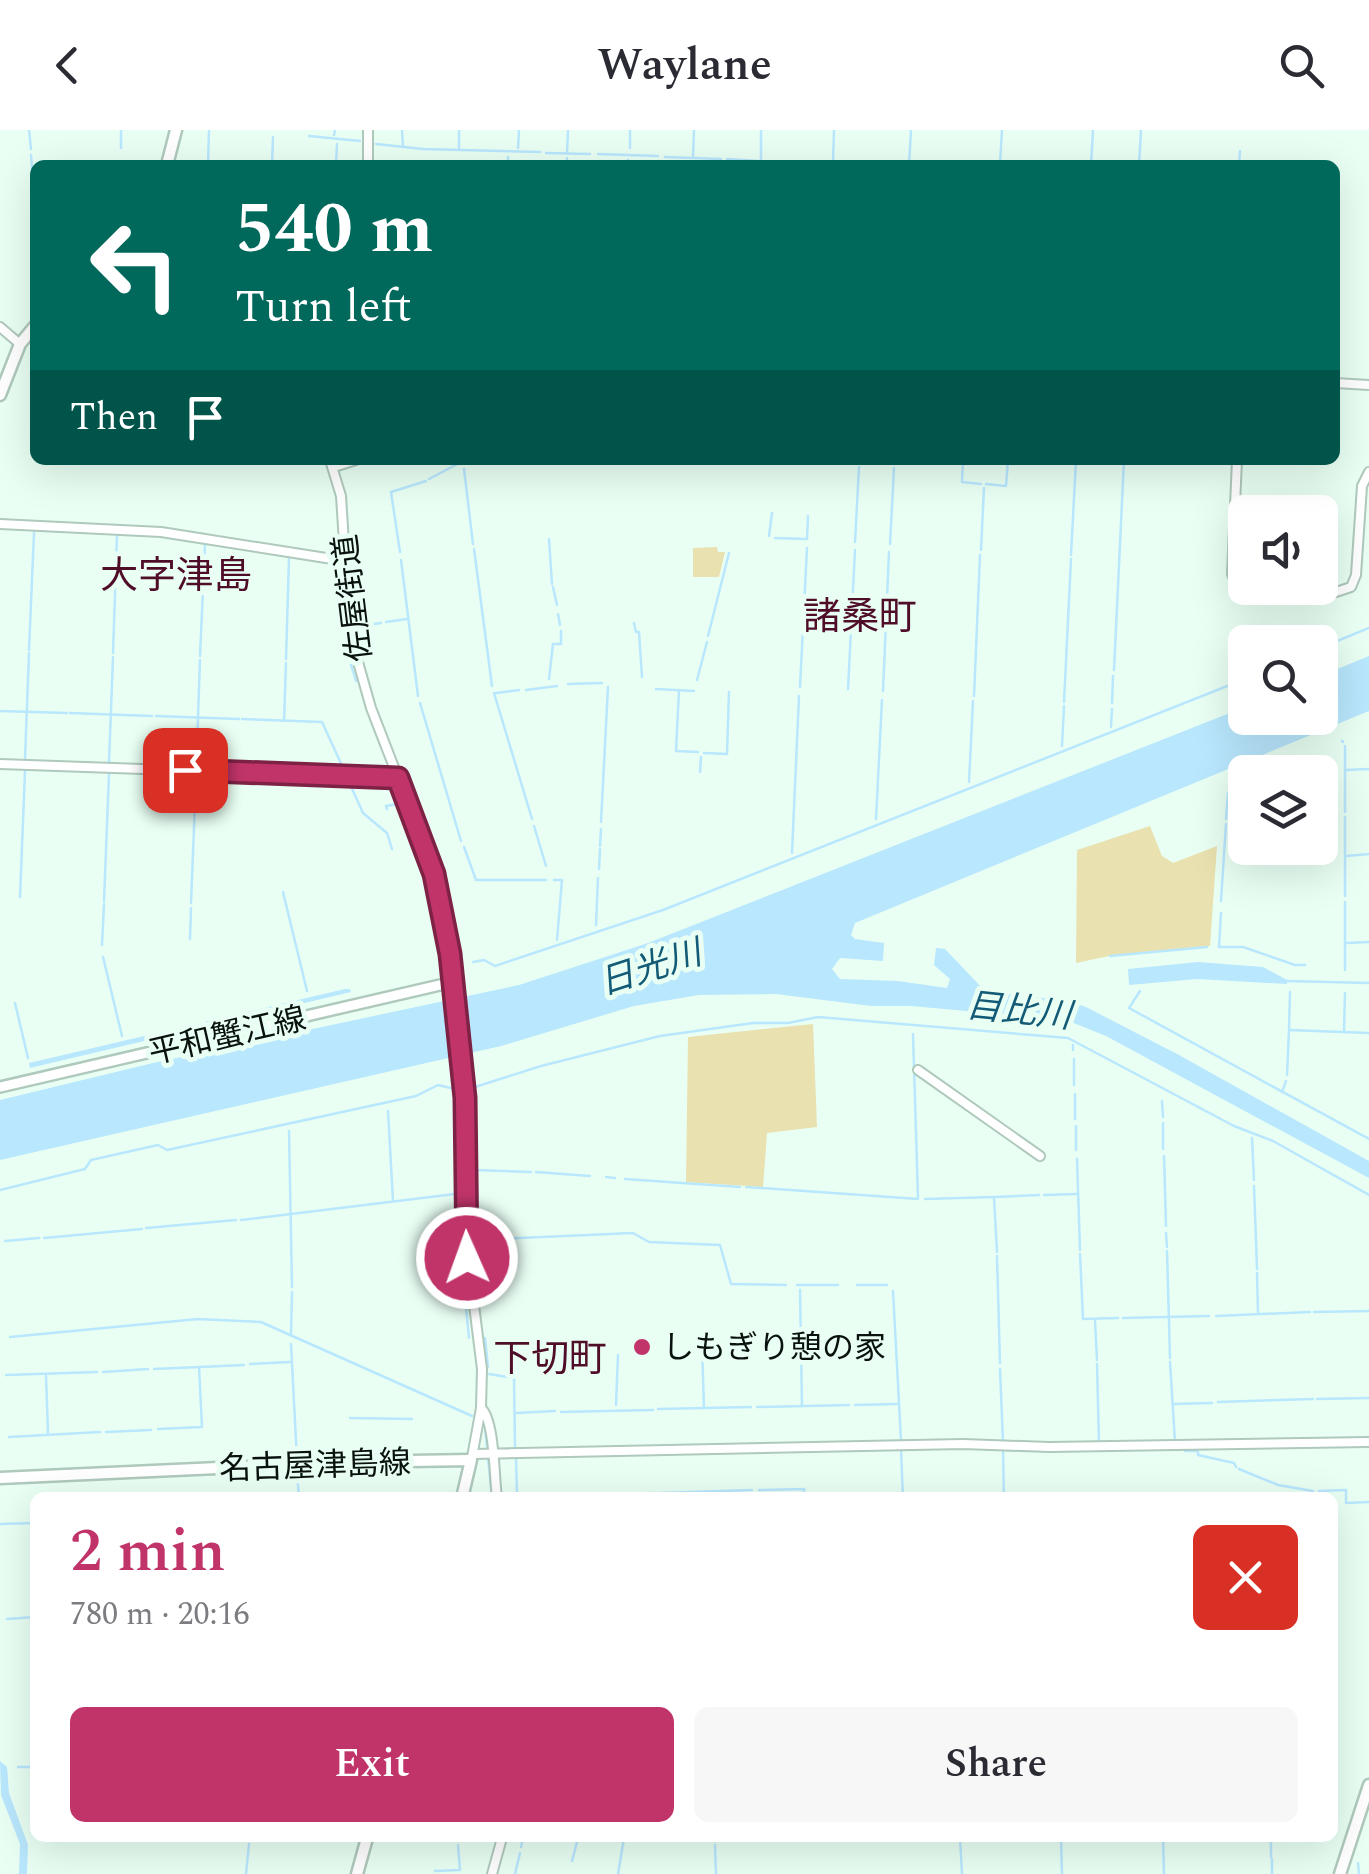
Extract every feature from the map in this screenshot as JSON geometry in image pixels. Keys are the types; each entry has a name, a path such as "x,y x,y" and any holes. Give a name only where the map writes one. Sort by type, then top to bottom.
{"main road":[{"path":"167,160 176,130"},
{"path":"0,395 20,344 30,332"},
{"name":"平和蟹江線","path":"0,1087 454,986"},
{"path":"463,1492 472,1457"},
{"name":"名古屋津島線","path":"0,1478 472,1457"},
{"path":"1344,1874 1369,1785"},
{"path":"1344,1874 1369,1806"},
{"path":"358,1874 366,1842"}],"street":[{"path":"368,130 368,160"},
{"path":"0,327 20,344"},
{"path":"1340,383 1369,385"},
{"name":"佐屋街道","path":"332,465 342,504 351,632 358,662 439,895 454,986 466,1126 466,1234 482,1369 481,1408 490,1424 488,1455 496,1492"},
{"path":"1235,495 1237,465"},
{"path":"1338,592 1351,587 1356,575 1362,486 1369,472"},
{"path":"0,524 161,532 345,561"},
{"path":"0,764 398,778"},
{"path":"918,1070 1040,1156"},
{"path":"481,1408 472,1457 962,1444 1049,1448 1369,1442"},
{"path":"492,1874 501,1842"}],"shaded area":[{"path":"717,547 718,552 725,552 719,577 693,577 693,548"},
{"path":"1150,826 1162,856 1173,863 1217,846 1210,946 1076,963 1077,850"},
{"path":"813,1024 817,1127 767,1133 763,1187 686,1182 688,1037"}],"water":[{"path":"1369,656 1369,711 1338,724 1338,669"},
{"path":"1228,714 1228,735 1311,735 1262,755 1228,755 1228,769 855,923 851,935 855,939 884,943 883,961 840,958 832,969 840,979 947,988 950,979 934,965 936,948 945,949 985,991 1068,1001 1086,1007 1369,1161 1369,1178 1106,1036 1066,1020 871,1006 776,994 699,995 634,1006 501,1046 0,1160 0,1100 153,1063 519,985 648,943"},
{"path":"1198,962 1263,967 1287,980 1287,984 1197,979 1129,985 1128,969"},
{"path":"345,989 351,992 30,1068 29,1063"},
{"path":"0,1761 7,1767 9,1793 28,1845 27,1874 19,1874 20,1844 1,1795"}],"waterway":[{"path":"29,130 31,149"},
{"path":"121,130 121,148"},
{"path":"334,135 335,130"},
{"path":"402,130 403,147"},
{"path":"459,130 459,148"},
{"path":"518,148 519,130"},
{"path":"567,153 568,130"},
{"path":"630,130 630,148"},
{"path":"693,158 694,130"},
{"path":"761,130 761,159"},
{"path":"833,160 834,130"},
{"path":"909,160 911,130"},
{"path":"1000,160 1002,130"},
{"path":"1091,160 1093,130"},
{"path":"1139,160 1141,130"},
{"path":"208,160 209,131"},
{"path":"309,136 360,141"},
{"path":"272,160 273,137"},
{"path":"336,160 337,144"},
{"path":"376,144 540,152"},
{"path":"1239,160 1240,151"},
{"path":"546,153 590,154"},
{"path":"598,154 658,156"},
{"path":"31,155 31,160"},
{"path":"665,157 721,159"},
{"path":"727,159 744,160"},
{"path":"429,479 456,465"},
{"path":"963,465 962,482 981,484"},
{"path":"986,484 1006,486 1008,465"},
{"path":"1071,555 1076,465"},
{"path":"1114,670 1124,465"},
{"path":"855,542 859,467"},
{"path":"890,544 894,468"},
{"path":"464,469 473,544"},
{"path":"400,552 391,492 426,481"},
{"path":"981,550 984,488"},
{"path":"769,536 772,513"},
{"path":"775,538 807,539 808,516"},
{"path":"29,650 34,533"},
{"path":"113,653 117,536"},
{"path":"549,539 552,584"},
{"path":"200,656 205,545"},
{"path":"800,687 807,548"},
{"path":"474,549 492,686"},
{"path":"848,689 855,550"},
{"path":"883,691 889,552"},
{"path":"708,636 729,553"},
{"path":"974,696 980,555"},
{"path":"286,659 289,558"},
{"path":"1064,702 1071,559"},
{"path":"401,560 418,696"},
{"path":"553,587 557,605"},
{"path":"558,614 560,625"},
{"path":"343,618 351,662"},
{"path":"386,622 407,619"},
{"path":"367,625 381,623"},
{"path":"634,623 639,632 642,677"},
{"path":"357,626 362,625"},
{"path":"1338,641 1369,628"},
{"path":"549,679 553,644 561,644 561,631"},
{"path":"697,680 707,642"},
{"path":"25,759 29,653"},
{"path":"109,762 113,657"},
{"path":"198,717 200,660"},
{"path":"284,721 286,663"},
{"path":"351,665 356,681"},
{"path":"1112,703 1113,676"},
{"path":"568,684 602,683"},
{"path":"526,690 557,686"},
{"path":"473,962 484,960 495,966 663,910 1228,686"},
{"path":"601,822 608,687"},
{"path":"656,689 694,691"},
{"path":"496,693 519,690"},
{"path":"679,690 676,751 698,752"},
{"path":"704,753 727,754 729,692"},
{"path":"494,693 532,819"},
{"path":"792,853 799,696"},
{"path":"876,819 882,700"},
{"path":"969,782 973,701"},
{"path":"420,703 461,841"},
{"path":"1062,746 1064,706"},
{"path":"1111,727 1112,709"},
{"path":"0,711 67,713"},
{"path":"70,713 152,716"},
{"path":"156,716 239,719"},
{"path":"196,765 198,719"},
{"path":"242,719 322,722 344,770"},
{"path":"1345,746 1345,812"},
{"path":"700,772 701,757"},
{"path":"1346,770 1369,769"},
{"path":"20,897 25,771"},
{"path":"104,901 109,774"},
{"path":"191,903 196,777"},
{"path":"349,782 363,813 387,833 392,849"},
{"path":"1226,819 1228,793"},
{"path":"387,809 386,806 398,804"},
{"path":"1345,817 1345,896"},
{"path":"1221,901 1226,824"},
{"path":"534,826 546,866"},
{"path":"600,846 601,829"},
{"path":"464,847 476,880 546,880"},
{"path":"599,869 600,849"},
{"path":"1346,856 1369,854"},
{"path":"596,925 598,878"},
{"path":"554,880 562,880 557,940"},
{"path":"283,892 307,991"},
{"path":"1345,902 1345,970"},
{"path":"102,945 104,904"},
{"path":"190,939 191,908"},
{"path":"1221,913 1219,947 1243,947 1305,965"},
{"path":"1346,943 1369,942"},
{"path":"1110,956 1207,947"},
{"path":"103,957 122,1036"},
{"path":"1286,981 1369,983"},
{"path":"1140,991 1129,1008 1369,1139"},
{"path":"1289,1029 1290,992"},
{"path":"1344,1031 1345,993"},
{"path":"15,1003 28,1058"},
{"name":"目比川","path":"475,1087 660,1036 818,1017 1068,1038 1234,1126 1273,1141 1369,1195"},
{"path":"1287,1075 1289,1030 1369,1033"},
{"path":"746,1187 918,1199 913,1034"},
{"name":"目比川","path":"1073,1045 1073,1050"},
{"path":"1074,1059 1074,1085"},
{"path":"1282,1092 1286,1081"},
{"path":"0,1190 85,1169 91,1160 158,1145 167,1150 416,1096 438,1085 455,1089"},
{"path":"1075,1094 1075,1119"},
{"path":"1162,1101 1163,1117"},
{"path":"388,1111 393,1201"},
{"path":"1163,1123 1163,1149"},
{"path":"1076,1126 1076,1150"},
{"path":"289,1131 292,1287"},
{"path":"1252,1138 1254,1180"},
{"path":"1164,1156 1166,1226"},
{"path":"1077,1159 1080,1250"},
{"path":"473,1170 531,1172"},
{"path":"536,1172 590,1176"},
{"path":"606,1177 615,1178"},
{"path":"625,1179 740,1187"},
{"path":"1254,1186 1257,1269"},
{"path":"241,1220 455,1194 469,1338"},
{"path":"1044,1195 1077,1194"},
{"path":"995,1197 1039,1195"},
{"path":"925,1199 994,1197 997,1252"},
{"path":"146,1228 236,1220"},
{"path":"44,1238 142,1229"},
{"path":"474,1240 633,1233 649,1242 720,1245 731,1284 786,1285"},
{"path":"1166,1233 1167,1247"},
{"path":"5,1241 39,1238"},
{"path":"1167,1251 1170,1358"},
{"path":"1080,1254 1083,1319 1118,1318"},
{"path":"997,1256 1000,1363"},
{"path":"1257,1273 1258,1313"},
{"path":"797,1285 838,1285"},
{"path":"857,1285 887,1285"},
{"path":"800,1290 802,1406"},
{"path":"893,1291 901,1440"},
{"path":"291,1335 292,1292"},
{"path":"1314,1312 1369,1311"},
{"path":"1216,1316 1310,1312"},
{"path":"1123,1318 1209,1316"},
{"path":"10,1337 198,1319 261,1322 472,1416"},
{"path":"1095,1321 1097,1360"},
{"path":"485,1338 488,1367"},
{"path":"291,1344 297,1460"},
{"path":"702,1345 704,1408"},
{"path":"616,1405 618,1355"},
{"path":"250,1364 291,1362"},
{"path":"1170,1362 1175,1442"},
{"path":"1097,1364 1099,1443"},
{"path":"154,1369 244,1365"},
{"path":"158,1429 202,1427 199,1367"},
{"path":"103,1372 148,1369"},
{"path":"1000,1369 1003,1442"},
{"path":"6,1375 97,1372"},
{"path":"489,1374 514,1378 515,1449"},
{"path":"46,1376 48,1433"},
{"path":"1317,1399 1369,1398"},
{"path":"1218,1402 1313,1399"},
{"path":"1174,1404 1212,1403"},
{"path":"855,1405 897,1404"},
{"path":"757,1407 849,1405"},
{"path":"658,1409 751,1407"},
{"path":"561,1412 653,1410"},
{"path":"516,1413 555,1411"},
{"path":"350,1418 412,1419"},
{"path":"485,1427 491,1492"},
{"path":"106,1432 151,1430"},
{"path":"9,1437 100,1432"},
{"path":"901,1449 903,1492"},
{"path":"1003,1450 1004,1492"},
{"path":"1185,1451 1198,1451 1198,1455 1234,1463 1236,1467"},
{"path":"516,1458 517,1492"},
{"path":"1239,1469 1278,1485 1313,1491"},
{"path":"297,1472 299,1492"},
{"path":"691,1492 752,1490"},
{"path":"759,1490 804,1492"},
{"path":"1319,1491 1346,1490 1346,1503 1369,1502"},
{"path":"0,1524 30,1523"},
{"path":"7,1619 30,1617"},
{"path":"18,1767 30,1767"},
{"path":"521,1847 522,1842"},
{"path":"572,1861 577,1842"},
{"path":"618,1874 623,1842"},
{"path":"960,1842 962,1874"},
{"path":"1061,1842 1062,1874"},
{"path":"1163,1842 1164,1874"},
{"path":"1271,1842 1271,1857"},
{"path":"246,1874 249,1844"},
{"path":"435,1871 460,1870 458,1845"},
{"path":"715,1845 716,1874"},
{"path":"515,1874 520,1853"},
{"path":"1272,1859 1272,1874"},
{"path":"1358,1863 1359,1874"}],"place":[{"name":"しもぎり憩の家","path":"642,1347"}],"district":[{"name":"大字津島","path":"176,575"},
{"name":"諸桑町","path":"860,616"},
{"name":"下切町","path":"550,1358"}],"route":[{"path":"185,770 398,778 434,874 450,954 465,1098 467,1258"}],"water label":[{"name":"日光川","path":"650,967"}]}
